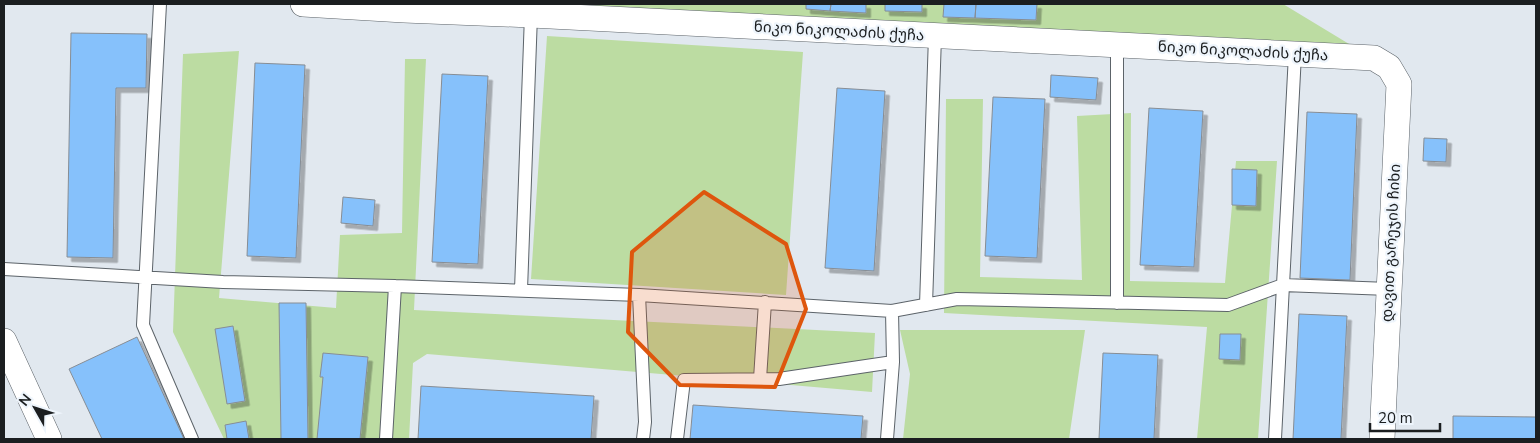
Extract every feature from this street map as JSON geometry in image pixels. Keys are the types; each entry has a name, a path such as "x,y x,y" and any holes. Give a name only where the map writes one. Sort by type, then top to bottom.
{"street":[{"name":"ნიკო ნიკოლაძის ქუჩა","path":"303,4 1374,58"},
{"name":"დავით გარეჯის ჩიხი","path":"1374,58 1389,67 1399,84 1382,439"},
{"path":"4,341 49,439"}],"lane":[{"path":"160,4 143,325 192,439"},
{"path":"520,290 531,15"},
{"path":"926,305 935,36"},
{"path":"1117,45 1117,303"},
{"path":"1275,439 1294,54"},
{"path":"4,269 223,282 639,295 892,311 957,299 1228,305 1283,286 1389,289"},
{"path":"386,439 395,286"},
{"path":"639,295 645,422 642,439"},
{"path":"760,379 765,302"},
{"path":"887,439 892,362 892,311"},
{"path":"677,439 684,380 779,379 892,362"}],"highlighted area":[{"path":"704,192 786,244 806,309 775,387 680,385 628,332 632,252"}],"green space":[{"path":"394,4 1283,4 1359,50"},
{"path":"547,36 803,52 786,295 531,279"},
{"path":"239,51 219,298 336,308 340,235 402,233 405,59 426,59 414,310 875,333 872,392 427,354 413,363 409,439 224,439 173,332 183,54"},
{"path":"946,99 983,99 980,277 1082,280 1077,116 1131,113 1130,281 1225,283 1236,161 1277,161 1258,439 1197,439 1207,327 944,313"},
{"path":"900,330 1085,330 1069,439 903,439 910,374"}],"building":[{"path":"806,4 831,4 830,11 806,9"},
{"path":"831,4 866,4 866,13 830,11"},
{"path":"885,4 922,4 922,12 885,11"},
{"path":"944,4 976,4 975,18 943,17"},
{"path":"976,4 1037,4 1036,20 975,18"},
{"path":"71,33 147,34 146,88 116,88 113,258 67,257"},
{"path":"255,63 305,65 296,258 247,256"},
{"path":"442,74 488,76 478,264 432,262"},
{"path":"1051,75 1098,78 1096,100 1050,97"},
{"path":"837,88 885,91 874,271 825,268"},
{"path":"993,97 1045,99 1037,258 985,256"},
{"path":"1149,108 1203,111 1194,267 1140,265"},
{"path":"1307,112 1357,114 1350,280 1300,278"},
{"path":"1424,138 1447,139 1446,162 1423,161"},
{"path":"1232,169 1257,170 1256,206 1232,205"},
{"path":"343,197 375,200 373,226 341,223"},
{"path":"279,303 306,303 308,439 281,439"},
{"path":"1299,314 1347,316 1341,439 1293,439"},
{"path":"233,326 245,401 227,404 215,329"},
{"path":"1220,334 1241,334 1240,360 1219,359"},
{"path":"137,337 184,439 102,439 69,369"},
{"path":"323,353 368,357 360,439 317,439 323,377 320,377"},
{"path":"1103,353 1158,355 1154,439 1099,439"},
{"path":"421,386 594,396 591,439 418,439"},
{"path":"693,405 863,416 861,439 690,439"},
{"path":"1453,416 1536,417 1536,439 1453,439"},
{"path":"246,421 249,439 227,439 225,425"}]}
